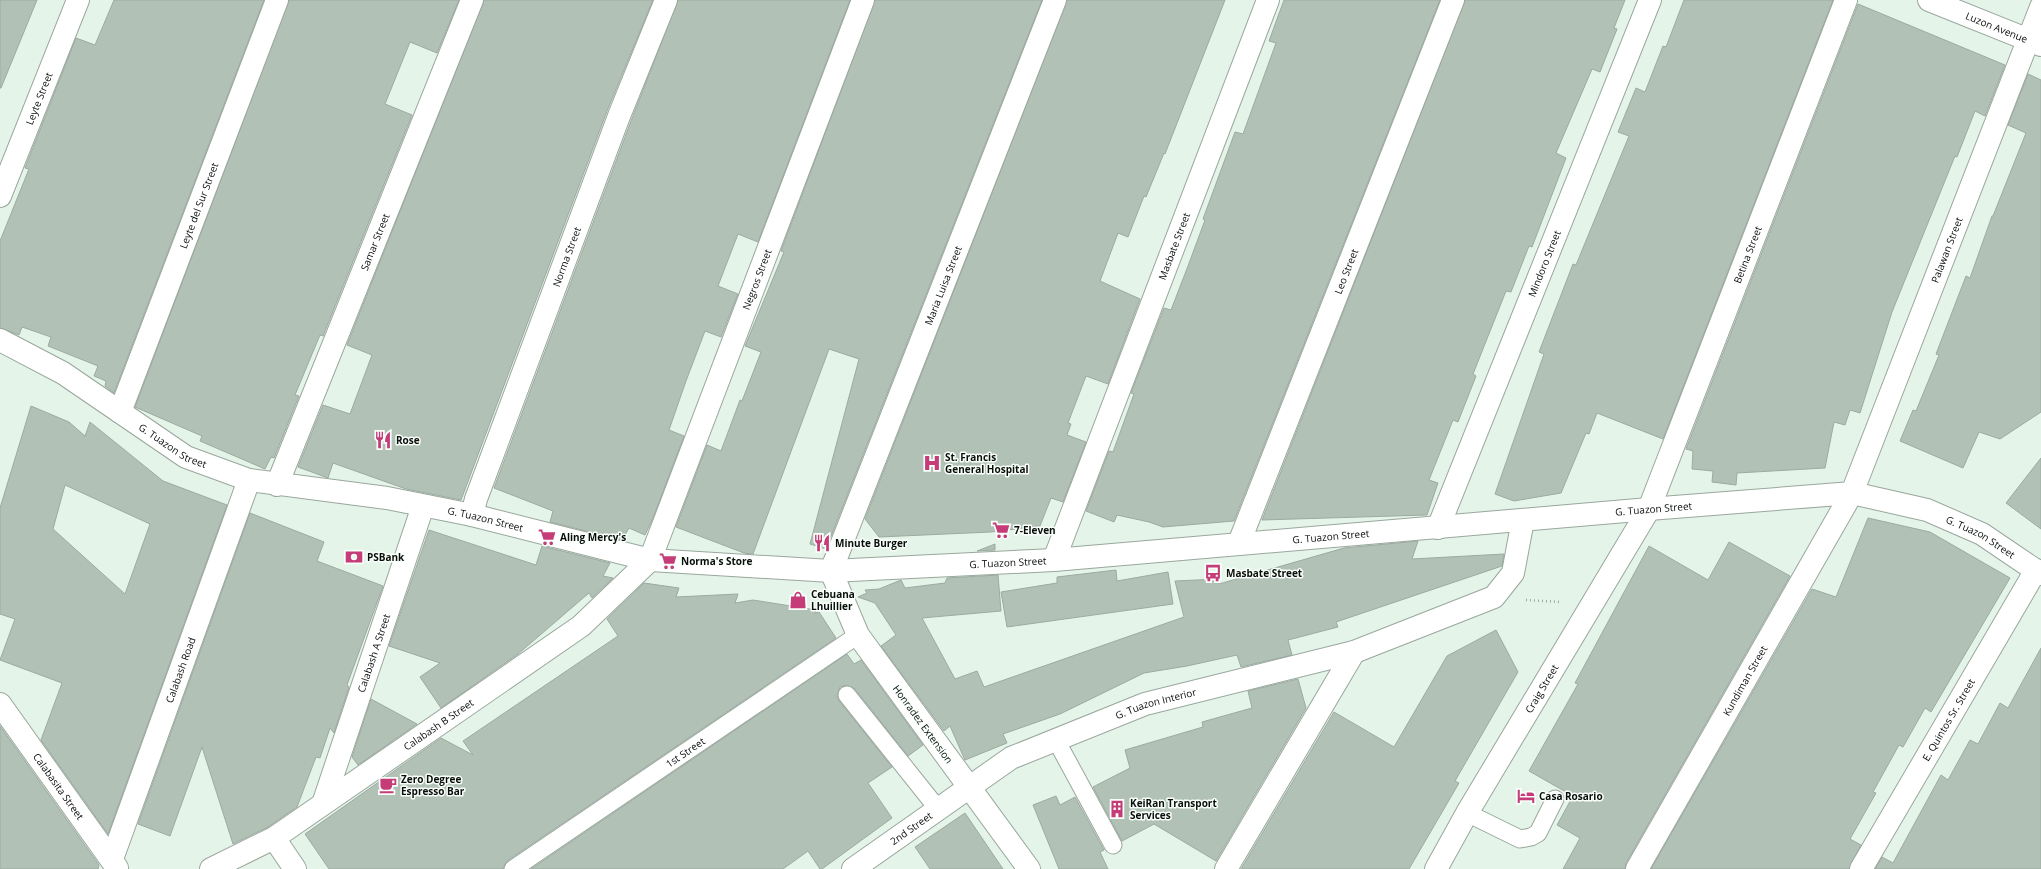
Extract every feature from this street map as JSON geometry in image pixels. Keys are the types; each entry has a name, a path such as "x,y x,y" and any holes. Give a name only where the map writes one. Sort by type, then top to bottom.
{"street":[{"name":"Leyte Street","path":"0,196 78,0"},
{"name":"Leyte del Sur Street","path":"120,412 277,0"},
{"name":"Samar Street","path":"277,485 472,0"},
{"name":"Norma Street","path":"472,515 478,492 616,123 666,0"},
{"name":"Negros Street","path":"650,560 863,0"},
{"name":"Maria Luisa Street","path":"831,571 1055,0"},
{"name":"Masbate Street","path":"1054,560 1268,0"},
{"name":"Leo Street","path":"1239,543 1453,0"},
{"name":"Mindoro Street","path":"1438,528 1650,0"},
{"name":"Betina Street","path":"1649,509 1846,0"},
{"name":"Luzon Avenue","path":"1929,0 2035,43"},
{"name":"Palawan Street","path":"1852,493 2035,43 2041,7"},
{"name":"G. Tuazon Street","path":"0,340 63,373 186,457 249,480 277,485 386,498 472,515 650,560 831,571 1054,560 1239,543 1438,528 1852,493 1927,510 1982,534 2039,572"},
{"name":"Calabash Road","path":"115,864 249,480"},
{"name":"Kundiman Street","path":"1637,869 1852,493"},
{"name":"Calabash A Street","path":"324,801 423,506"},
{"name":"Craig Street","path":"1436,869 1467,813 1649,509"},
{"path":"1494,597 1513,573 1523,520"},
{"name":"Calabash B Street","path":"211,869 274,838 324,801 581,626 650,560"},
{"name":"Honradez Extension","path":"831,571 858,635 1029,869"},
{"name":"E. Quintos Sr. Street","path":"1861,869 2039,572"},
{"name":"G. Tuazon Interior","path":"969,788 1011,758 1145,704 1354,652 1494,597"},
{"path":"1226,869 1354,652"},
{"name":"Calabasita Street","path":"0,704 115,864"},
{"name":"2nd Street","path":"853,869 969,788"},
{"path":"274,838 295,869"}],"lane":[{"name":"1st Street","path":"513,869 858,635"},
{"path":"847,695 938,809"},
{"path":"1056,740 1113,845"},
{"path":"1467,813 1520,839 1532,837 1538,833 1555,798"}],"path":[{"path":"1494,597 1592,605"}],"building":[{"path":"0,0 37,0 1,88 0,88"},
{"path":"114,0 264,0 114,393 105,386 106,381 94,376 98,366 48,346 51,337 22,327 19,335 0,328 0,241 29,169 25,168 76,38 95,45"},
{"path":"289,0 459,0 437,53 410,42 385,104 412,115 323,336 320,335 295,395 299,396 274,458 271,457 265,469 200,441 202,436 135,407"},
{"path":"484,0 653,0 607,111 461,500 406,489 333,463 328,478 298,467 323,405 350,414 372,355 347,345"},
{"path":"678,0 850,0 758,242 738,234 718,286 738,294 721,337 705,331 686,381 669,430 684,436 653,518 645,535 629,528 622,540 550,522 553,511 494,488 631,121"},
{"path":"875,0 1042,0 826,549 810,544 859,359 829,349 753,554 744,553 676,527 707,445 721,451 740,400 742,401 761,352 745,346 784,252 781,251"},
{"path":"1067,0 1225,0 1165,154 1164,153 1146,197 1144,196 1128,237 1118,233 1100,281 1140,299 1108,384 1086,376 1068,423 1071,424 1067,435 1086,442 1063,502 1051,498 1040,526 991,532 879,537 865,519"},
{"path":"1284,0 1440,0 1234,521 1163,527 1149,522 1117,515 1114,522 1086,511 1109,451 1113,452 1134,394 1131,393 1164,308 1171,310 1205,220 1203,219 1235,132 1243,134 1276,43 1269,41"},
{"path":"1465,0 1625,0 1614,28 1617,29 1600,72 1592,69 1556,153 1566,158 1532,247 1529,246 1511,292 1506,291 1473,374 1476,376 1458,422 1453,420 1429,480 1438,483 1427,515 1262,520"},
{"path":"1684,0 1833,0 1663,439 1597,413 1589,434 1586,433 1561,493 1514,501 1495,494 1544,354 1539,352 1573,264 1576,265 1629,136 1618,132 1636,88 1645,92 1663,46 1666,47"},
{"path":"1858,4 2005,65 1985,116 1975,111 1957,157 1955,156 1892,312 1860,413 1850,410 1845,425 1834,422 1825,468 1737,473 1736,485 1712,482 1713,471 1692,469 1693,451 1686,449"},
{"path":"2028,74 2041,80 2041,412 2000,439 1979,432 1963,468 1900,441 1913,410 1916,411 1939,355 1936,354 1966,276 1970,278 1992,216 2026,133 2008,125"},
{"path":"31,406 69,422 85,436 90,422 163,481 227,505 108,834 41,740 62,683 0,660 15,619 0,614 0,508","holes":["65,485 150,524 125,594 53,529"]},
{"path":"2041,458 2041,529 2006,503"},
{"path":"250,513 324,542 317,561 383,586 347,685 349,687 334,733 330,728 320,758 316,757 297,807 268,827 233,844 202,747 170,836 138,824"},
{"path":"1868,518 1930,532 2010,578 1931,712 1925,708 1903,747 1899,745 1873,792 1876,793 1850,839 1861,845 1849,869 1651,869 1812,589 1836,597"},
{"path":"429,530 536,565 542,546 610,563 603,576 613,578 592,598 589,593 518,654 441,708 420,677 440,663 389,646"},
{"path":"1418,541 1412,559 1504,554 1502,566 1336,622 1338,627 1288,640 1292,655 1241,667 1237,655 1187,666 1144,673 1060,714 1003,734 1007,743 965,760 950,726 944,731 881,646 896,635 875,603 858,597 867,593 865,590 879,589 901,580 905,588 945,583 947,578 998,575 1001,611 922,618 955,679 977,671 984,687 1184,617 1175,581 1218,579 1219,584 1344,548"},
{"path":"1729,542 1790,576 1626,863 1625,869 1563,869 1580,838 1557,825 1573,796 1529,771 1578,684 1575,683 1649,546 1708,580"},
{"path":"995,544 995,550 977,551"},
{"path":"1116,570 1117,581 1168,572 1173,604 1007,627 1001,592 1057,583 1057,577"},
{"path":"644,583 679,588 676,597 738,594 735,603 753,600 816,610 815,613 819,612 836,638 507,861 503,869 329,869 305,834 441,738 473,755 463,741 618,636 607,619"},
{"path":"1496,630 1518,672 1455,781 1459,783 1409,869 1241,869 1334,712 1394,747 1447,656"},
{"path":"2041,648 2041,869 1875,869 1882,857 1893,863 1941,775 1948,780 1970,740 1978,744 2000,703 2008,708"},
{"path":"847,654 854,664 861,660 923,745 908,756 855,689 846,685 840,687 837,696 839,701 892,767 868,783 892,818 822,869 820,869 808,851 783,869 531,869"},
{"path":"1298,679 1306,708 1216,861 1154,824 1122,841 1093,787 1130,768 1125,750 1203,727 1202,722 1252,708 1248,691"},
{"path":"371,699 417,724 358,765 352,757"},
{"path":"0,726 99,865 98,869 0,869"},
{"path":"1056,796 1060,805 1075,797 1104,850 1100,852 1108,869 1059,869 1033,805"},
{"path":"965,813 1003,869 930,869 915,847"}],"place":[{"name":"Rose","path":"383,440"},
{"name":"St. Francis General Hospital","path":"932,463"},
{"name":"7-Eleven","path":"1001,530"},
{"name":"Aling Mercy's","path":"547,537"},
{"name":"Minute Burger","path":"822,543"},
{"name":"PSBank","path":"354,557"},
{"name":"Norma's Store","path":"668,561"},
{"name":"Masbate Street","path":"1213,573"},
{"name":"Cebuana Lhuillier","path":"798,600"},
{"name":"Zero Degree Espresso Bar","path":"388,785"},
{"name":"Casa Rosario","path":"1526,796"},
{"name":"KeiRan Transport Services","path":"1117,809"}]}
